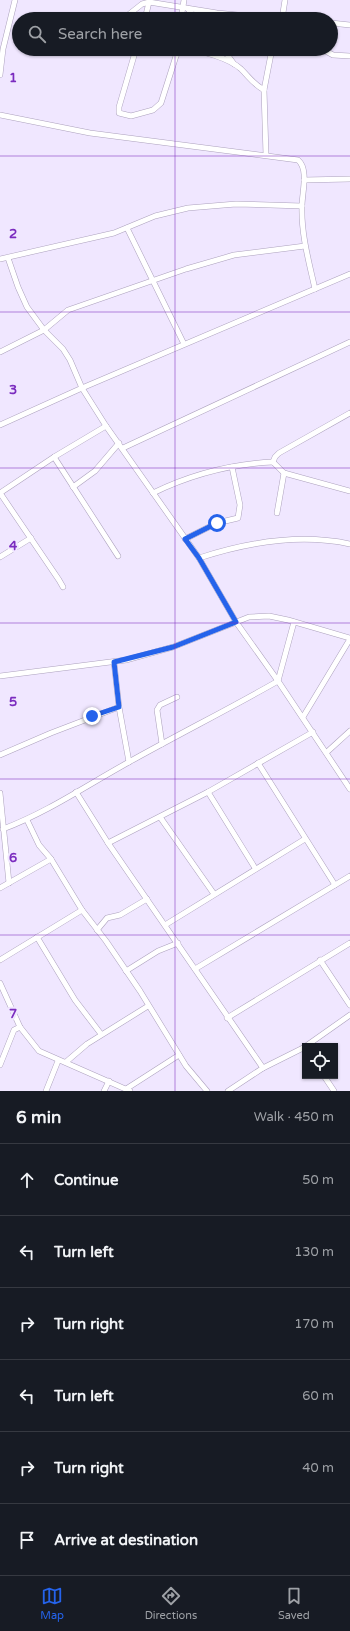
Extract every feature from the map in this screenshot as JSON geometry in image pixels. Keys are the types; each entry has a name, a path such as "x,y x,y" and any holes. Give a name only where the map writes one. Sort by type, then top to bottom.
{"street":[{"path":"12,12 15,0"},
{"path":"184,0 186,8 190,12"},
{"path":"282,12 285,0"},
{"path":"147,12 150,2"},
{"path":"132,12 142,4 150,2 211,12"},
{"path":"184,12 186,8"},
{"path":"0,75 12,13"},
{"path":"338,24 350,25"},
{"path":"338,55 350,56"},
{"path":"134,56 119,107 119,113 131,116 153,110 161,103 176,56"},
{"path":"215,56 241,69 255,85 264,90"},
{"path":"228,56 234,65"},
{"path":"266,155 264,90 271,56"},
{"path":"0,115 90,133 298,160 302,165 304,180 302,206 305,246 315,289"},
{"path":"304,180 350,179"},
{"path":"0,260 114,233 155,216 188,208 236,204 302,206"},
{"path":"127,228 152,282 184,344"},
{"path":"1,351 44,330 68,310 210,261 234,255 305,246"},
{"path":"8,258 27,307 44,330 63,349 70,360 82,388 106,426 123,448 199,558 220,598 327,752 350,789"},
{"path":"0,425 82,388 350,274"},
{"path":"123,448 350,342"},
{"path":"273,462 279,453 350,413"},
{"path":"63,587 0,493 54,457 106,426"},
{"path":"73,487 95,471 119,443"},
{"path":"54,457 118,556"},
{"path":"153,493 180,480 246,463 273,462 284,473 350,491"},
{"path":"185,539 217,523 238,518 240,505 232,467"},
{"path":"277,513 284,473"},
{"path":"0,557 31,538"},
{"path":"199,558 231,548 280,540 301,539 350,544"},
{"path":"0,676 114,662 173,647 249,617 269,616 350,639 303,717"},
{"path":"3,829 27,820 129,762 224,712 278,681 294,622"},
{"path":"114,662 119,707 129,762"},
{"path":"162,744 157,710 160,705 177,697"},
{"path":"0,755 72,724 119,707"},
{"path":"327,752 350,731"},
{"path":"108,844 208,792 313,732"},
{"path":"258,763 335,885"},
{"path":"76,792 108,844 178,943 227,1018 263,1068"},
{"path":"208,792 255,868"},
{"path":"0,793 9,883"},
{"path":"160,817 214,894"},
{"path":"27,820 39,845 51,859 82,910 126,971 179,1055 207,1091"},
{"path":"165,925 255,868 305,839"},
{"path":"0,888 51,859"},
{"path":"195,969 350,876"},
{"path":"97,930 107,918 120,915 147,899"},
{"path":"0,960 82,910"},
{"path":"37,938 75,1000 101,1034"},
{"path":"126,971 158,951 178,943"},
{"path":"227,1018 350,943"},
{"path":"320,960 350,1005"},
{"path":"0,983 20,1027 38,1051 58,1061 66,1062 128,1090 179,1055"},
{"path":"66,1062 101,1034 148,1006"},
{"path":"312,1043 350,1015"},
{"path":"0,1064 14,1030 20,1027"},
{"path":"228,1091 263,1068 302,1049"},
{"path":"46,1091 58,1061"},
{"path":"326,1079 334,1091"},
{"path":"104,1091 109,1081"}],"route":[{"path":"92,716 119,707 114,662 173,647 236,622 220,598 199,558 185,539 217,523"}]}
